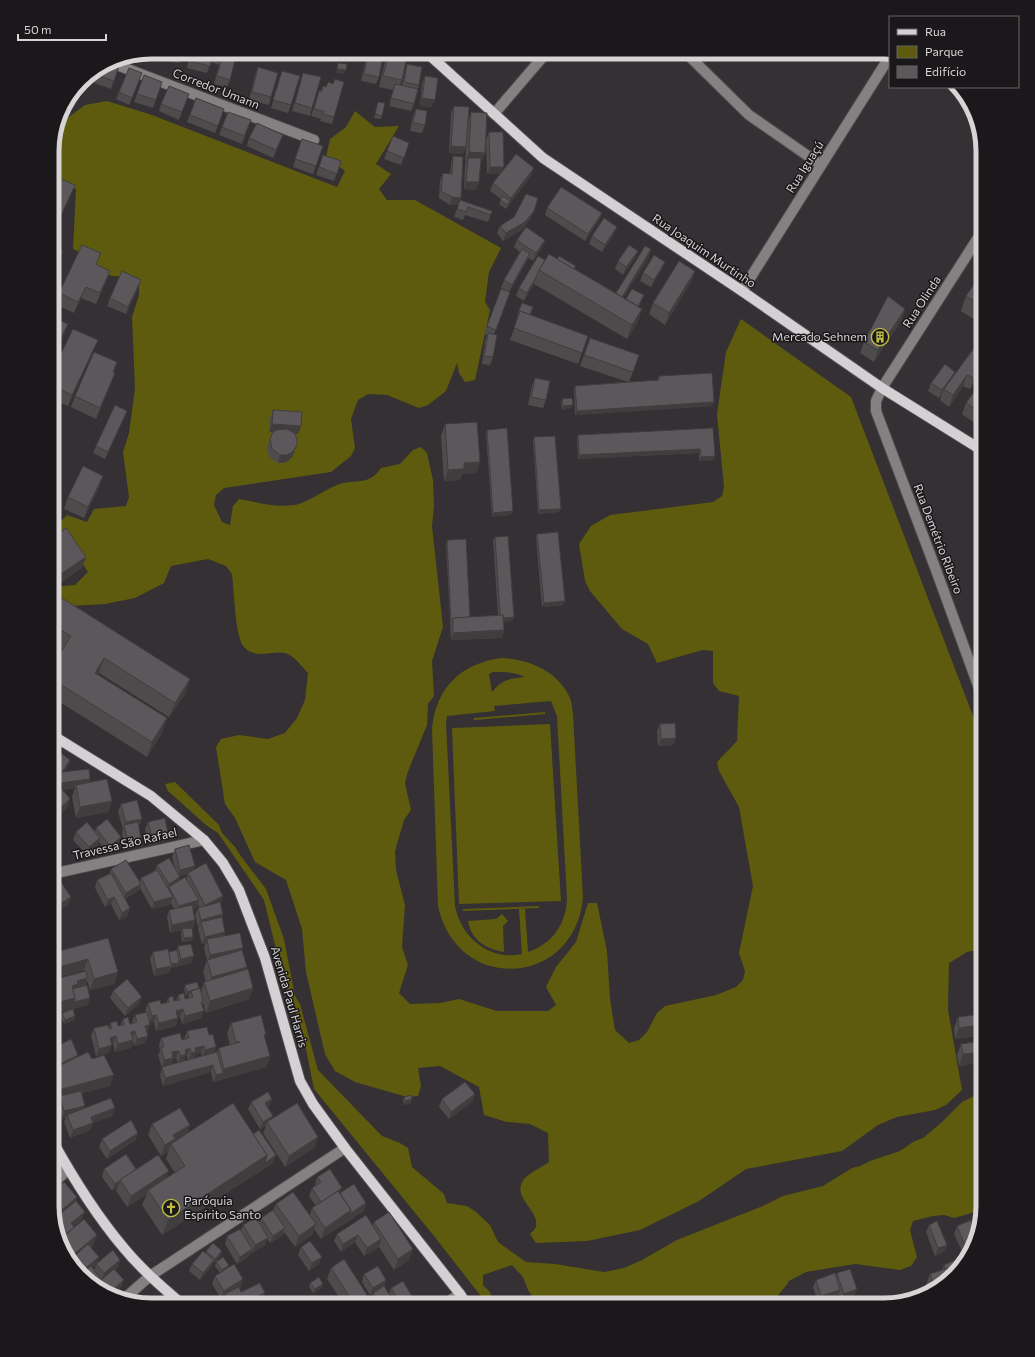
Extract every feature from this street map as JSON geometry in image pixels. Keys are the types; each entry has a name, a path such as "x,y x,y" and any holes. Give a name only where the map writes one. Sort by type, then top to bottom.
{"main road":[{"name":"Rua Joaquim Murtinho","path":"434,59 543,158 742,291 882,388 976,447"},
{"name":"Avenida Paul Harris","path":"59,739 151,796 204,840 223,864 239,890 265,958 300,1081 313,1104 345,1148 463,1298"},
{"path":"59,1153 68,1170 95,1210 124,1248 150,1276 175,1298"}],"street":[{"path":"494,114 542,59"},
{"path":"692,59 749,115 821,165"},
{"name":"Rua Iguaçú","path":"742,291 888,59"},
{"name":"Corredor Umann","path":"118,65 314,140"},
{"name":"Rua Olinda","path":"882,388 976,241"},
{"name":"Rua Demétrio Ribeiro","path":"882,388 876,401 876,411 976,681"},
{"name":"Travessa São Rafael","path":"59,872 204,840"},
{"path":"128,1295 150,1276 345,1148"},
{"path":"59,1178 68,1170"},
{"path":"454,1298 460,1294"}],"green space":[{"path":"107,101 152,115 337,187 345,171 326,157 330,139 346,127 355,111 375,127 399,126 376,164 391,174 379,189 387,200 415,200 501,248 489,272 485,302 490,310 475,380 465,382 459,373 457,363 446,391 428,405 419,408 387,395 368,394 358,400 351,419 355,448 351,456 331,472 224,488 216,495 214,505 222,522 230,525 233,506 239,499 274,505 288,506 300,504 337,485 371,478 381,468 400,464 413,450 421,447 427,453 433,480 434,506 432,526 443,627 432,661 434,696 428,704 427,725 407,774 405,783 411,810 404,820 395,851 396,870 405,905 402,947 408,965 399,993 410,1004 440,1003 459,999 497,1011 548,1011 556,1005 546,987 556,967 576,942 588,903 597,903 607,951 610,999 615,1030 629,1043 639,1040 647,1032 657,1013 665,1006 716,995 736,987 743,980 745,971 739,953 753,886 739,807 719,771 717,762 737,741 739,696 719,691 713,683 713,651 703,650 657,663 648,644 622,629 590,591 585,581 579,544 591,526 610,515 713,502 722,496 724,487 717,414 726,352 741,319 851,397 976,724 976,950 967,952 949,963 948,1010 962,1090 946,1105 935,1110 897,1117 878,1125 842,1151 746,1169 699,1201 640,1230 587,1241 536,1243 530,1234 536,1227 536,1221 523,1197 521,1185 527,1176 549,1162 548,1133 530,1124 507,1122 484,1115 479,1087 440,1066 418,1068 421,1086 418,1096 407,1097 355,1082 335,1071 325,1054 306,972 302,929 286,880 255,862 235,818 225,804 216,747 221,739 239,735 268,739 285,733 297,718 305,700 308,673 289,654 279,652 258,654 249,651 244,647 241,642 235,612 232,574 226,566 208,559 171,566 164,583 135,598 105,604 59,607 59,586 75,585 88,572 59,528 59,523 67,515 87,522 94,509 126,506 129,497 123,452 129,433 135,388 132,317 139,295 139,284 132,277 112,276 92,268 81,253 73,249 76,189 59,183 59,145 62,127 64,120 85,105"},
{"path":"501,658 512,659 542,668 558,680 565,689 571,700 573,714 583,898 575,928 559,950 538,963 514,969 490,966 467,955 449,935 438,906 432,728 439,701 445,689 462,672 486,661","holes":["493,672 513,673 525,677 506,680 499,684 492,692 489,674","551,701 557,716 567,899 566,908 561,925 551,938 544,944 528,952 525,909 519,909 522,954 498,954 478,944 470,937 463,928 455,906 446,723 447,716 495,711 494,706"]},
{"path":"545,712 545,714 474,720 474,718"},
{"path":"550,724 561,901 459,904 452,728"},
{"path":"175,782 219,825 222,833 235,847 266,889 284,939 295,996 300,1004 318,1070 382,1136 408,1148 412,1167 444,1194 447,1203 467,1206 476,1212 490,1225 498,1242 526,1262 555,1264 604,1272 624,1268 642,1260 677,1240 765,1205 783,1196 823,1186 852,1168 900,1151 913,1142 923,1138 962,1102 972,1097 976,1093 976,1212 954,1218 944,1215 913,1221 910,1230 917,1257 911,1266 900,1270 855,1264 806,1272 787,1282 789,1282 776,1298 533,1298 528,1290 523,1277 512,1265 483,1275 483,1285 490,1292 491,1298 481,1298 434,1236 314,1089 303,1034 283,978 264,900 218,833 206,825 168,791 165,784"},
{"path":"539,906 539,908 463,911 463,909"},
{"path":"502,914 508,921 503,926 504,952 491,949 480,942 472,933 468,921 496,919"}],"building":[{"path":"190,59 212,59 210,66 189,61"},
{"path":"221,59 235,60 230,80 217,76"},
{"path":"367,59 383,59 379,77 364,74"},
{"path":"387,59 406,59 402,80 383,76"},
{"path":"338,63 347,64 346,70 337,69"},
{"path":"407,64 422,67 419,85 404,82"},
{"path":"119,65 114,81 98,75"},
{"path":"258,67 278,73 271,97 252,92"},
{"path":"129,68 142,73 132,98 119,92"},
{"path":"282,71 300,76 291,105 273,100"},
{"path":"303,73 321,77 312,108 295,103"},
{"path":"144,75 162,82 156,100 137,94"},
{"path":"425,76 438,78 435,100 422,98"},
{"path":"335,79 344,82 334,117 323,114 324,111 314,109 319,91 322,91 323,86 326,87 328,82 333,84"},
{"path":"395,84 418,89 414,104 391,98"},
{"path":"169,86 189,94 182,112 161,104"},
{"path":"196,98 224,109 218,126 190,115"},
{"path":"378,102 385,103 382,116 375,114"},
{"path":"454,106 469,107 466,147 451,146"},
{"path":"416,109 427,111 425,125 413,123"},
{"path":"228,112 251,120 244,136 222,127"},
{"path":"471,112 487,113 485,153 469,152"},
{"path":"257,123 283,135 276,150 249,138"},
{"path":"489,132 503,132 504,167 490,167"},
{"path":"393,136 409,143 404,158 387,151"},
{"path":"302,139 323,146 316,166 295,159"},
{"path":"516,154 534,168 511,198 493,183"},
{"path":"323,155 341,161 337,174 319,167"},
{"path":"453,156 463,157 461,198 452,197 441,191 443,173 452,174"},
{"path":"468,158 481,158 479,182 466,182"},
{"path":"59,178 75,185 59,220"},
{"path":"561,187 602,213 588,234 547,208"},
{"path":"526,194 538,198 534,211 525,222 506,233 500,226 514,217"},
{"path":"503,196 510,201 507,205 500,200"},
{"path":"460,200 492,211 491,215 468,207 466,212 457,209"},
{"path":"604,218 617,227 605,245 592,236"},
{"path":"526,227 545,240 536,253 517,240"},
{"path":"82,245 101,253 96,264 110,271 100,293 86,287 78,302 59,293"},
{"path":"629,245 638,251 626,267 618,261"},
{"path":"645,246 651,249 622,297 616,293"},
{"path":"59,249 63,251 59,259"},
{"path":"522,249 530,253 512,285 504,280"},
{"path":"549,254 642,309 632,325 539,270"},
{"path":"654,255 665,262 654,280 643,273"},
{"path":"538,256 545,260 527,293 519,288"},
{"path":"559,256 576,266 574,269 557,259"},
{"path":"679,261 695,271 669,313 653,303"},
{"path":"122,271 141,280 128,307 110,298"},
{"path":"976,282 976,302 966,296"},
{"path":"501,289 510,292 496,330 487,326"},
{"path":"632,289 644,295 638,306 626,299"},
{"name":"Mercado Sehnem","path":"888,296 905,309 878,350 864,342"},
{"path":"522,303 533,307 530,315 520,311 519,314 518,313"},
{"path":"520,311 588,336 582,353 514,328"},
{"path":"59,320 68,324 59,341"},
{"path":"73,329 98,340 72,395 59,389 59,358"},
{"path":"488,333 497,335 493,357 484,356"},
{"path":"590,338 639,355 633,372 584,355"},
{"path":"976,345 976,375 974,378 967,375 953,395 944,389"},
{"path":"94,352 117,362 113,372 115,373 100,408 75,396"},
{"path":"945,364 955,372 942,390 931,383"},
{"path":"712,373 714,402 577,411 575,386 659,380 659,376"},
{"path":"535,378 550,381 546,400 531,397"},
{"path":"976,389 976,409 966,403"},
{"path":"572,398 573,405 563,406 562,399"},
{"path":"115,405 127,411 108,452 96,446"},
{"path":"273,410 302,412 301,426 272,424"},
{"path":"477,422 480,462 464,463 464,469 448,470 445,424"},
{"path":"507,428 513,511 493,513 487,430"},
{"path":"713,428 715,456 701,457 700,449 579,455 578,435"},
{"path":"286,429 295,434 297,445 291,453 280,455 272,449 270,439 276,430"},
{"path":"555,436 561,509 539,510 534,437"},
{"path":"83,466 103,476 88,507 68,497"},
{"path":"66,528 86,557 61,574 59,571 59,533"},
{"path":"558,532 565,601 544,603 537,534"},
{"path":"508,536 514,617 504,618 503,615 500,615 495,537"},
{"path":"466,539 470,617 453,618 451,621 447,540"},
{"path":"62,598 190,679 175,703 104,658 95,673 167,718 152,742 59,683 59,651 61,652 71,636 59,629 59,602"},
{"path":"503,615 504,630 453,633 453,618"},
{"path":"675,723 676,738 661,739 660,724"},
{"path":"59,752 70,760 62,772 89,769 90,779 60,783"},
{"path":"107,779 112,801 80,807 76,785"},
{"path":"61,788 70,799 59,809 59,790"},
{"path":"137,800 142,819 126,822 121,804"},
{"path":"165,818 168,834 152,837 148,822"},
{"path":"107,819 121,837 110,846 96,828"},
{"path":"87,822 100,838 89,847 76,832"},
{"path":"138,822 141,839 128,841 124,825"},
{"path":"189,845 195,866 180,870 175,849"},
{"path":"169,858 180,877 169,884 157,865"},
{"path":"126,860 141,884 126,893 111,869"},
{"path":"206,863 223,896 205,905 188,873"},
{"path":"157,870 173,897 154,902 141,878"},
{"path":"111,873 130,908 122,913 114,897 108,900 97,880"},
{"path":"185,877 199,900 179,906 169,887"},
{"path":"59,879 71,897 60,904 59,902"},
{"path":"220,902 223,914 201,920 198,908"},
{"path":"192,905 195,920 172,925 169,910"},
{"path":"222,917 225,932 205,937 201,922"},
{"path":"192,928 193,937 184,938 182,929"},
{"path":"240,933 243,948 210,955 207,939"},
{"path":"108,938 118,972 94,979 88,959 59,967 59,951"},
{"path":"191,944 194,956 181,959 178,946"},
{"path":"168,949 172,966 156,969 153,952"},
{"path":"177,950 179,963 171,964 169,952"},
{"path":"242,950 247,967 212,977 207,960"},
{"path":"248,969 253,988 210,1001 204,982"},
{"path":"86,971 87,978 77,981 78,984 72,986 75,998 59,1002 59,978"},
{"path":"127,979 142,997 128,1008 113,991"},
{"path":"197,982 199,988 187,992 185,985"},
{"path":"87,985 90,998 74,1002 75,998 73,989"},
{"path":"200,988 203,1001 201,1002 204,1011 185,1016 183,1009 176,1011 178,1018 159,1023 156,1015 152,1016 148,1003 160,1000 161,1004 169,1002 168,998 173,996 174,1001 180,1000 178,995 184,993 185,999 193,997 191,991"},
{"path":"73,1009 75,1016 65,1020 62,1013"},
{"path":"147,1012 150,1025 145,1026 148,1036 137,1039 135,1031 131,1032 133,1040 118,1044 116,1036 110,1038 112,1045 99,1049 94,1028 108,1025 109,1029 112,1028 110,1023 117,1021 118,1026 124,1025 123,1019 128,1017 130,1024 137,1022 135,1015"},
{"path":"261,1015 266,1034 264,1035 270,1056 224,1069 219,1048 240,1042 236,1042 231,1023"},
{"path":"976,1015 976,1026 959,1028 958,1017"},
{"path":"207,1027 209,1035 213,1034 216,1047 205,1050 204,1046 195,1048 196,1052 191,1053 190,1048 185,1050 186,1054 181,1056 179,1051 172,1052 173,1058 164,1060 161,1047 164,1047 161,1038 180,1033 182,1040 189,1038 187,1031"},
{"path":"59,1036 62,1042 59,1044"},
{"path":"71,1039 78,1055 59,1064 59,1045"},
{"path":"976,1042 976,1053 963,1054 961,1044"},
{"path":"88,1052 92,1059 104,1055 114,1075 59,1090 59,1066"},
{"path":"217,1052 223,1073 216,1075 213,1065 165,1078 162,1067"},
{"path":"465,1082 475,1094 451,1112 442,1099"},
{"path":"81,1091 85,1106 64,1111 60,1096"},
{"path":"268,1092 272,1099 265,1103 273,1116 263,1122 251,1102"},
{"path":"411,1095 412,1099 405,1101 404,1097"},
{"path":"111,1098 115,1108 91,1117 93,1123 73,1130 67,1115"},
{"path":"233,1103 267,1155 168,1220 148,1190 185,1166 171,1144"},
{"path":"297,1103 318,1137 289,1156 267,1122"},
{"path":"180,1108 190,1125 173,1135 175,1139 165,1145 152,1124"},
{"path":"131,1120 138,1133 110,1151 102,1139"},
{"path":"259,1130 276,1155 265,1163 267,1155 253,1134"},
{"path":"126,1154 136,1169 115,1184 104,1169"},
{"path":"158,1155 169,1171 131,1196 120,1180"},
{"path":"330,1169 342,1188 321,1202 312,1188 321,1182 317,1177"},
{"path":"64,1182 77,1197 60,1212 59,1206 59,1186"},
{"path":"354,1184 366,1203 350,1214 351,1210 340,1193"},
{"path":"338,1191 351,1210 325,1228 312,1208"},
{"path":"293,1192 316,1224 299,1236 276,1204"},
{"path":"76,1201 85,1212 71,1223 74,1227 64,1236 60,1214"},
{"path":"273,1210 285,1228 273,1236 261,1218"},
{"path":"389,1212 413,1249 398,1259 374,1222"},
{"path":"366,1215 381,1239 367,1248 358,1235 343,1244 337,1234"},
{"path":"256,1217 268,1238 255,1245 243,1225"},
{"path":"84,1219 97,1235 73,1255 64,1236"},
{"path":"971,1220 974,1226 966,1248 957,1226"},
{"path":"937,1221 947,1245 938,1248 929,1225"},
{"path":"240,1229 252,1249 240,1257 227,1236"},
{"path":"310,1241 322,1257 312,1263 301,1247"},
{"path":"213,1243 222,1251 215,1259 206,1251"},
{"path":"88,1244 99,1257 84,1269 74,1257"},
{"path":"113,1250 120,1260 104,1273 96,1264"},
{"path":"203,1251 214,1260 203,1273 192,1264"},
{"path":"223,1257 229,1265 222,1270 216,1262"},
{"path":"960,1258 949,1271 948,1268 945,1269 944,1265"},
{"path":"344,1259 369,1298 350,1298 331,1268"},
{"path":"234,1264 243,1279 224,1291 215,1276"},
{"path":"91,1266 100,1278 97,1280 85,1270"},
{"path":"378,1266 386,1280 373,1288 364,1274"},
{"path":"948,1268 949,1271 934,1284 930,1274"},
{"path":"114,1269 124,1280 113,1290 99,1282"},
{"path":"850,1269 857,1289 844,1294 837,1273"},
{"path":"835,1273 840,1290 821,1296 816,1280"},
{"path":"319,1277 323,1284 315,1289 310,1283"},
{"path":"403,1281 413,1298 397,1298 391,1288"},
{"path":"260,1283 265,1293 255,1298 227,1298 225,1294 239,1287 241,1292"},
{"path":"384,1286 392,1298 376,1298 373,1293"},
{"path":"273,1295 275,1298 267,1298"}],"place":[{"name":"Mercado Sehnem","path":"880,337"},
{"name":"Paróquia Espírito Santo","path":"171,1208"}]}
